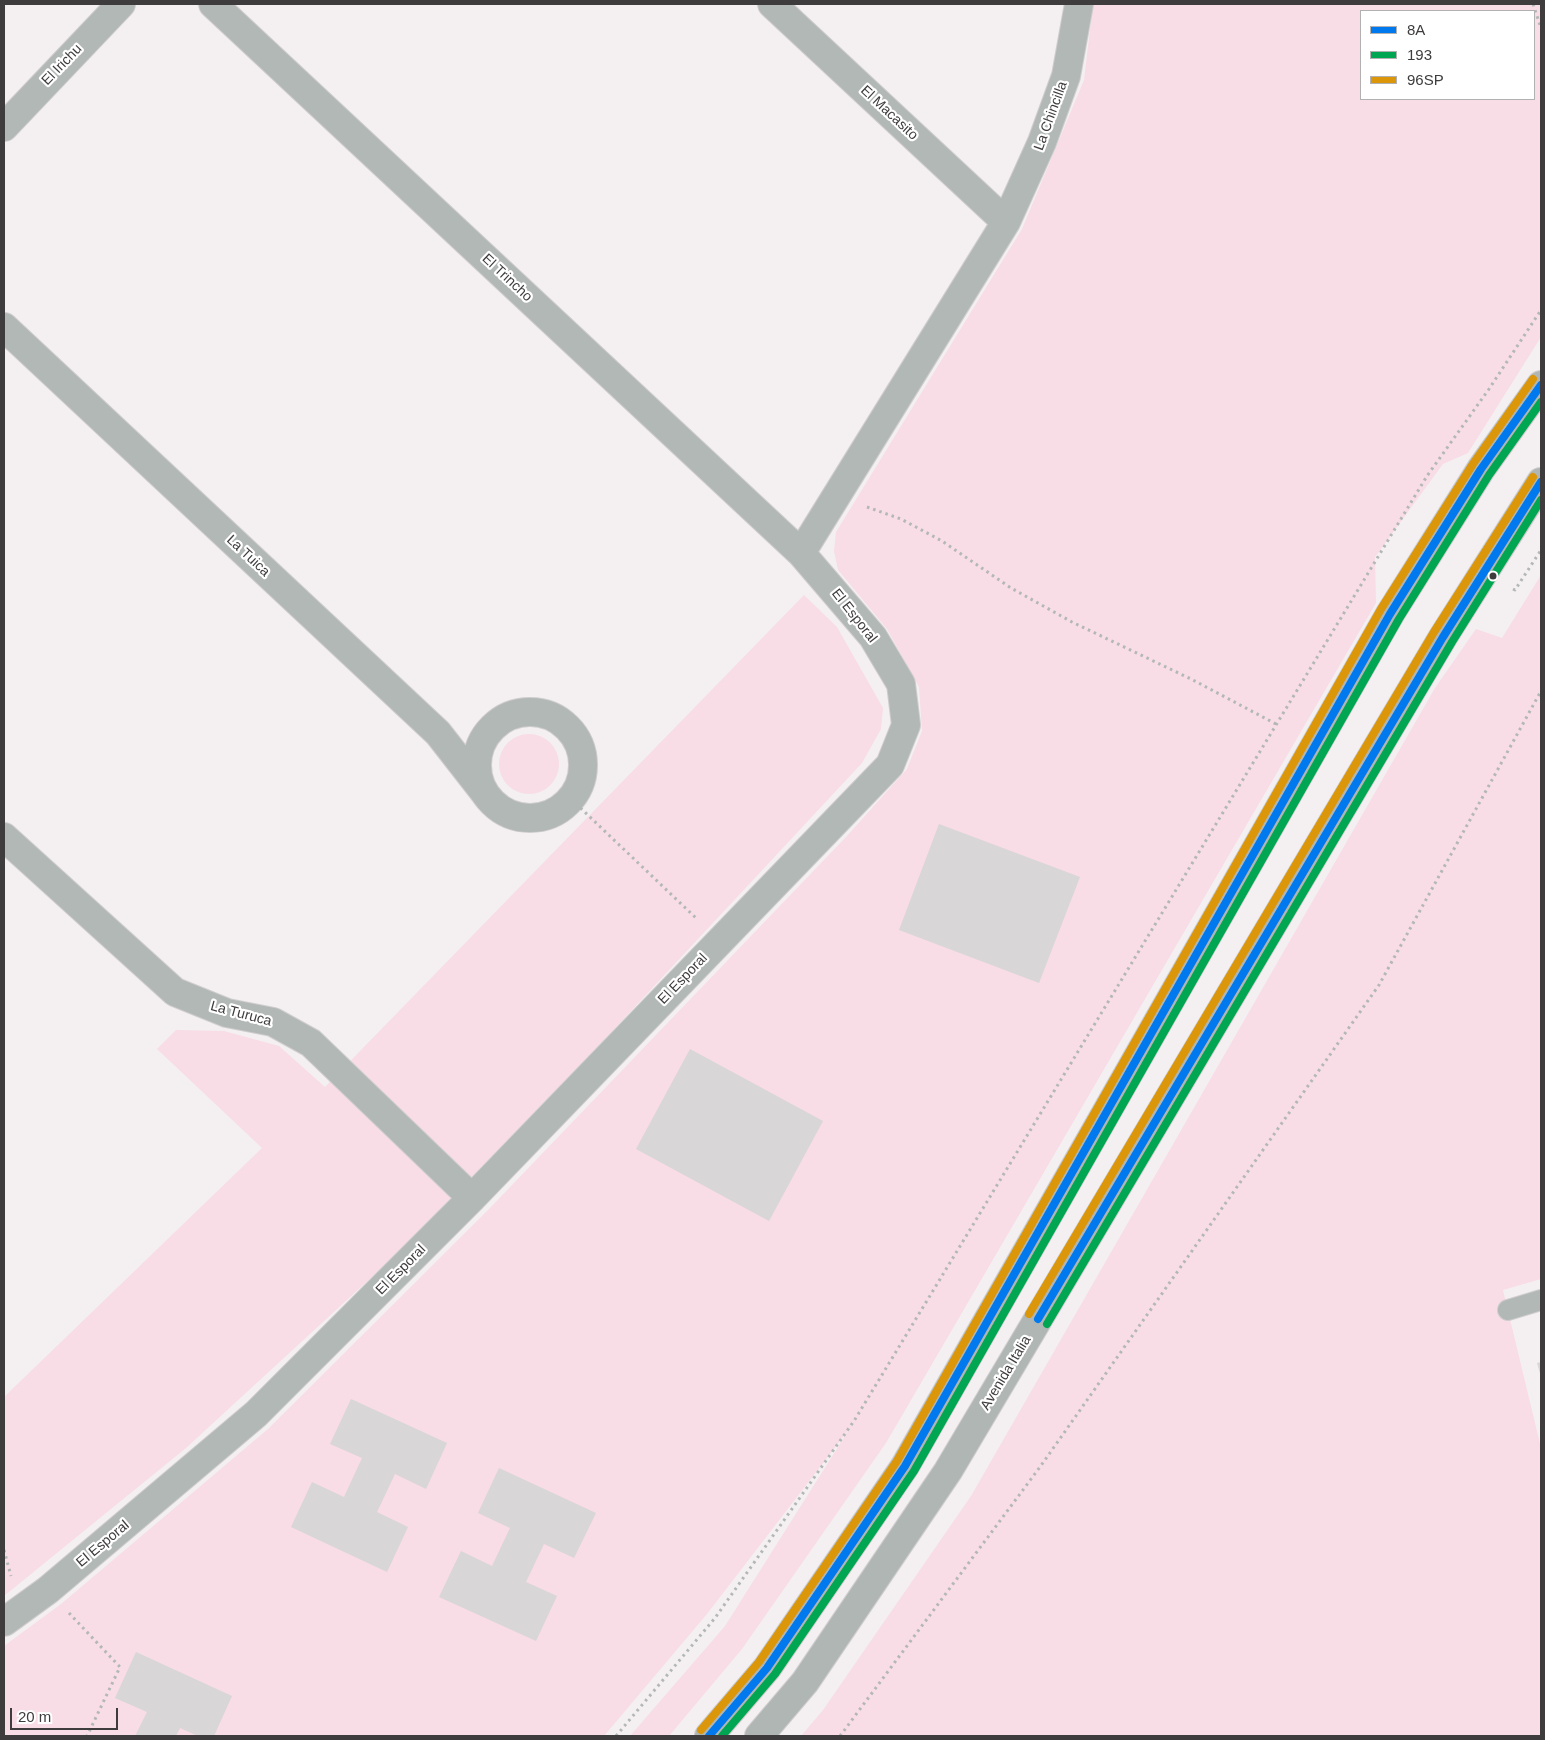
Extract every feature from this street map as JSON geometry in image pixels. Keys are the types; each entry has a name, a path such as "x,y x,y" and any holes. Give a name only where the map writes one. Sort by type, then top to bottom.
{"main road":[{"path":"709,1736 767,1668 905,1466 1390,614 1481,469 1541,385"},
{"name":"Avenida Italia","path":"759,1736 805,1682 948,1471 1438,646 1541,482"}],"street":[{"name":"El Irichu","path":"4,127 121,4"},
{"name":"El Trincho","path":"213,4 801,553"},
{"name":"El Macasito","path":"772,4 1006,222"},
{"name":"La Chincilla","path":"1006,222 1042,142 1066,76 1079,4"},
{"path":"801,553 1006,222"},
{"name":"La Tuica","path":"4,327 438,734 494,805 508,814 525,818 542,817 558,810 571,799 580,784 584,766 580,748 572,732 559,720 542,713 524,712 507,717 492,727 482,742 476,758 477,776 484,792"},
{"name":"El Esporal","path":"4,1622 48,1590 256,1414 472,1198 890,765 906,725 901,684 873,637 801,553"},
{"path":"438,734 492,727"},
{"name":"La Turuca","path":"4,837 175,992 227,1013 273,1022 311,1043 472,1198"}],"lane":[{"path":"1508,1310 1541,1300"}],"path":[{"path":"1535,12 1541,28"},
{"path":"616,1736 715,1618 854,1421 1427,476 1489,389 1541,310"},
{"path":"836,497 902,519 942,541 1029,598 1072,622 1191,679 1276,724"},
{"path":"840,1736 1040,1467 1379,985 1541,691"},
{"path":"571,799 720,941"},
{"path":"48,1590 120,1667 87,1736"}],"shaded area":[{"path":"1093,4 1541,4 1541,337 1468,453 1443,464 1375,557 1376,603 886,1443 742,1649 669,1736 630,1736 725,1626 850,1428 707,1614 604,1736 4,1736 4,1646 61,1604 268,1429 489,1209 846,837 907,769 922,731 919,687 887,629 838,570 834,551 836,532 1022,229 1084,80"},
{"path":"1541,575 1541,1279 1503,1290 1541,1448 1541,1736 801,1736 823,1710 971,1496 1435,688 1476,629 1502,638"},
{"path":"804,595 837,627 883,708 881,729 862,763 589,1056 398,1253 186,1448 4,1596 4,1397 262,1148 157,1049 176,1030 224,1031 279,1046 325,1087"},
{"path":"529,734 546,739 554,747 559,764 554,781 546,789 529,794 512,789 504,781 499,764 504,747 512,739"}],"building":[{"path":"939,824 1080,877 1039,983 899,930"},
{"path":"690,1049 823,1121 769,1221 636,1149"},
{"path":"1541,1362 1541,1377 1537,1363"},
{"path":"351,1399 447,1443 426,1489 395,1474 377,1512 408,1527 387,1572 291,1527 312,1482 344,1497 362,1458 330,1444"},
{"path":"499,1468 596,1513 574,1558 544,1544 526,1582 557,1596 536,1641 439,1597 461,1551 492,1566 510,1528 478,1513"},
{"path":"136,1652 232,1696 214,1736 198,1736 180,1728 176,1736 135,1736 147,1712 115,1698"}],"transit line":[{"name":"96SP","path":"701,1730 759,1662 897,1461 1381,609 1473,464 1533,379"},
{"name":"8A","path":"709,1736 767,1668 905,1466 1390,614 1481,469 1541,385"},
{"name":"193","path":"722,1736 775,1674 914,1471 1399,619 1489,475 1541,402"},
{"name":"96SP","path":"1029,1314 1434,632 1533,477"},
{"name":"8A","path":"1038,1319 1443,637 1541,482"},
{"name":"193","path":"1047,1324 1452,642 1541,500"}]}
